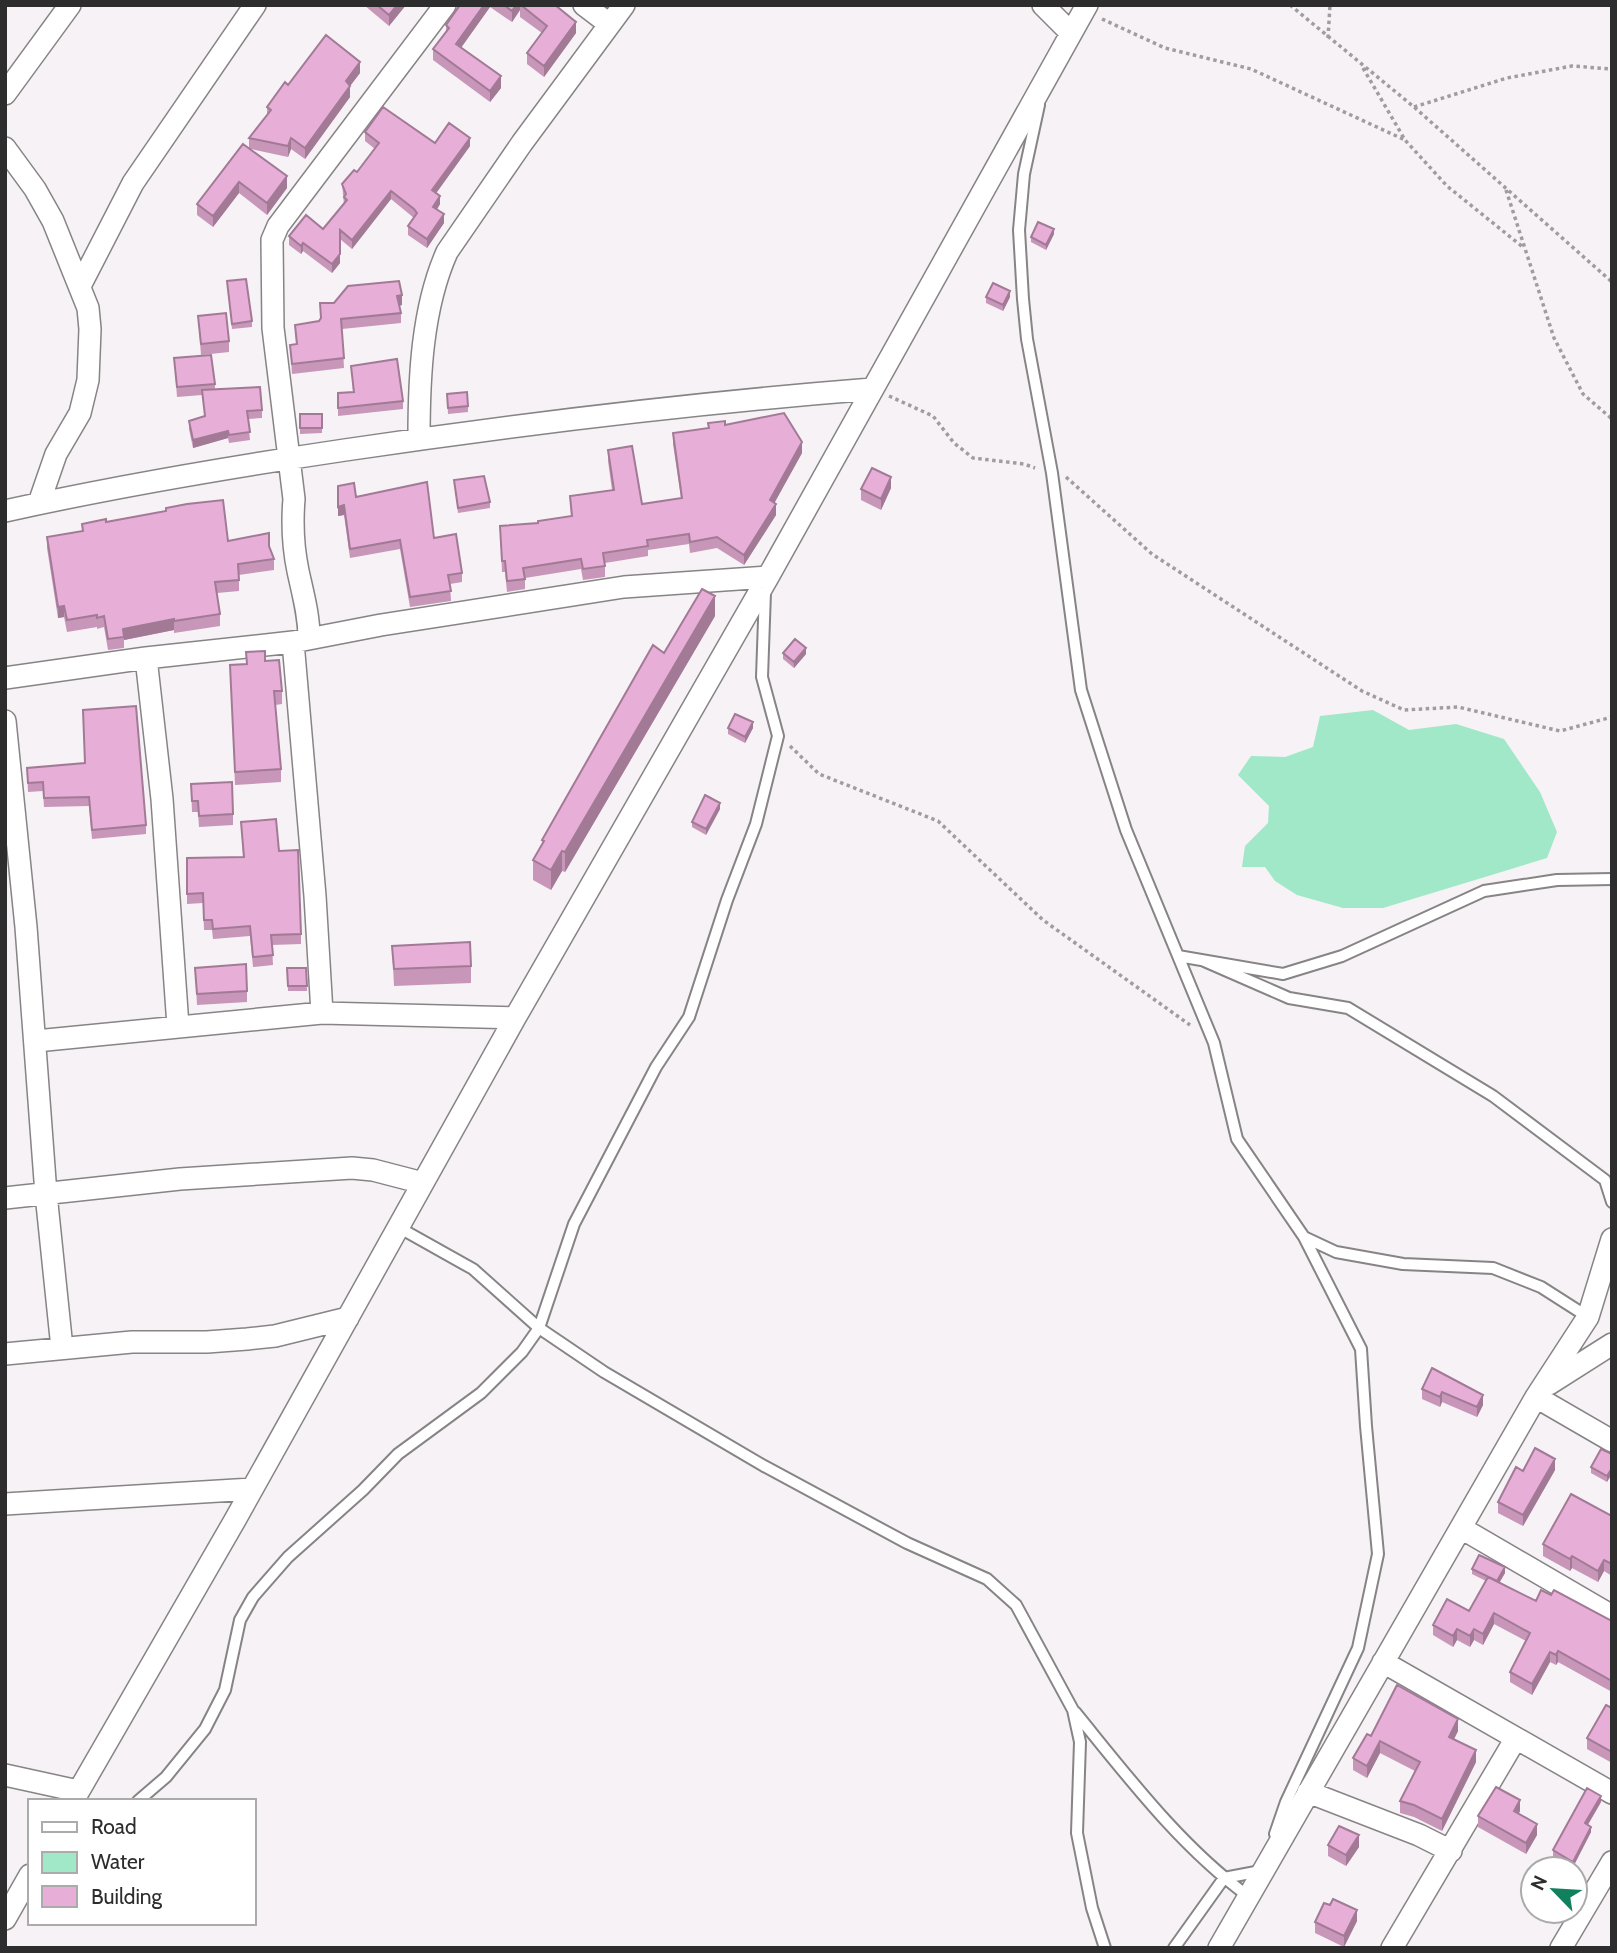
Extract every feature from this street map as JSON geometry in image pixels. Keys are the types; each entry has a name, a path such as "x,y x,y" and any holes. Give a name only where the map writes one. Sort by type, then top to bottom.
{"street":[{"path":"5,94 70,5"},
{"path":"80,286 133,183 255,5"},
{"path":"322,1013 301,640 309,620 292,525 293,499 273,328 273,235 445,5"},
{"path":"584,5 609,24"},
{"path":"419,438 420,389 427,329 432,297 443,261 480,203 624,5"},
{"path":"1043,5 1071,33"},
{"path":"5,1775 76,1796 252,1489 1086,8"},
{"path":"5,148 35,189 53,221 88,309 90,329 88,380 80,413 56,454 38,503"},
{"path":"5,511 221,468 419,438 730,401 872,390"},
{"path":"5,678 301,640 624,587 766,579"},
{"path":"146,658 163,812 178,1027"},
{"path":"5,721 62,1348"},
{"path":"36,1041 322,1013 515,1018"},
{"path":"5,1198 192,1178 352,1168 382,1172 423,1183"},
{"path":"1219,1948 1539,1393 1588,1317 1612,1239"},
{"path":"5,1354 132,1342 247,1339 285,1334 348,1318"},
{"path":"1539,1393 1612,1344"},
{"path":"1539,1393 1612,1441"},
{"path":"5,1504 252,1489"},
{"path":"1461,1528 1612,1616"},
{"path":"1383,1662 1612,1793"},
{"path":"1392,1948 1516,1738"},
{"path":"1308,1792 1419,1835 1451,1851"},
{"path":"1561,1948 1612,1862"},
{"path":"5,1919 27,1883"}],"lane":[{"path":"1046,76 1024,174 1019,230 1027,339 1052,473 1081,690 1126,830 1214,1043 1237,1139 1304,1237 1362,1349 1378,1554 1358,1648 1286,1802 1263,1871 1224,1878 1174,1948"},
{"path":"140,1799 166,1777 205,1729 225,1690 240,1620 253,1597 288,1557 363,1490 398,1454 481,1393 522,1352 539,1328 574,1224 656,1067 689,1017 727,900 756,824 778,736 762,677 766,579"},
{"path":"1178,956 1283,974 1342,956 1484,891 1558,880 1612,879"},
{"path":"1202,960 1289,998 1348,1008 1493,1096 1605,1180 1612,1202"},
{"path":"398,1227 473,1269 539,1328 604,1372 764,1466 906,1543 987,1579 1016,1605 1073,1710 1143,1796 1224,1878 1248,1896"},
{"path":"1304,1237 1336,1252 1404,1264 1493,1268 1541,1287 1588,1317"},
{"path":"1073,1710 1080,1742 1077,1833 1092,1908 1105,1948"}],"path":[{"path":"1290,5 1414,107 1612,282"},
{"path":"1328,38 1330,5"},
{"path":"1086,8 1165,48 1251,69 1405,140"},
{"path":"1362,65 1405,140 1447,186 1525,249"},
{"path":"1414,107 1507,78 1572,66 1612,69"},
{"path":"1505,188 1554,338 1583,394 1612,419"},
{"path":"872,390 933,415 954,443 973,458 1024,464 1066,477 1152,554 1362,691 1404,710 1458,707 1560,731 1612,717"},
{"path":"778,736 820,774 938,821 1043,920 1214,1043"}],"water":[{"path":"1373,710 1409,730 1456,724 1504,739 1540,792 1557,832 1547,858 1383,908 1343,908 1297,895 1275,881 1265,867 1242,867 1245,846 1268,823 1269,806 1238,775 1251,756 1285,757 1313,747 1320,716"}],"building":[{"path":"377,5 397,5 389,15"},
{"path":"460,5 484,5 456,44 501,76 490,91 433,49 449,28 446,25"},
{"path":"504,5 516,5 512,11"},
{"path":"521,5 555,5 576,22 544,66 527,53 547,26"},
{"path":"326,35 360,62 346,81 350,86 305,148 291,138 288,146 249,138 271,110 267,107 285,82 288,85"},
{"path":"383,107 435,143 449,123 470,138 432,190 440,196 433,207 444,214 427,239 408,226 417,213 414,209 391,191 352,240 340,230 340,254 332,264 289,236 306,215 323,229 347,200 342,184 354,170 357,172 379,143 365,132"},
{"path":"243,144 287,176 267,203 239,182 213,216 197,204"},
{"path":"1038,222 1054,229 1046,245 1031,237"},
{"path":"246,279 252,321 232,324 227,281"},
{"path":"399,281 402,295 397,296 401,313 341,319 344,358 292,364 290,345 297,344 295,325 319,321 320,303 334,303 348,286"},
{"path":"993,283 1010,291 1003,305 986,297"},
{"path":"226,313 229,341 201,344 198,316"},
{"path":"211,355 215,384 177,387 174,358"},
{"path":"397,359 403,401 338,408 338,393 354,392 351,366"},
{"path":"260,387 262,410 247,411 250,432 229,435 228,431 193,440 189,421 205,416 202,390"},
{"path":"467,392 468,406 448,408 447,394"},
{"path":"784,413 802,442 770,500 776,504 744,555 717,537 690,542 689,534 647,540 648,546 603,553 605,566 583,569 581,559 523,568 525,579 507,581 505,561 502,561 500,526 538,523 572,516 570,496 614,490 608,450 632,446 642,504 682,498 673,433 709,428 708,423 725,421 725,425"},
{"path":"300,414 322,414 322,428 300,428"},
{"path":"872,468 891,477 881,499 861,489"},
{"path":"484,476 490,502 458,508 454,480"},
{"path":"427,482 434,538 456,534 462,573 448,575 451,591 410,597 400,540 350,549 344,505 338,507 338,486 354,483 356,497"},
{"path":"223,500 228,541 269,533 269,546 274,559 238,564 239,580 215,582 220,614 123,629 124,637 108,639 104,616 67,620 64,606 58,607 47,537 83,531 82,524"},
{"path":"702,589 715,596 565,852 562,851 551,870 533,860 653,645 664,653"},
{"path":"795,639 806,648 794,662 783,653"},
{"path":"265,651 265,661 279,660 282,691 274,691 281,769 235,772 230,665 247,664 246,652"},
{"path":"136,706 146,825 92,830 89,797 44,798 43,782 28,783 27,768 85,763 83,710"},
{"path":"735,714 753,722 745,737 728,728"},
{"path":"232,782 233,814 199,816 198,801 192,801 191,784"},
{"path":"705,795 720,803 706,829 692,822"},
{"path":"276,819 279,851 298,850 301,934 271,935 273,955 253,957 250,926 213,929 212,920 204,920 203,893 187,894 187,858 244,857 241,822"},
{"path":"470,942 471,966 394,969 392,946"},
{"path":"246,964 247,991 197,994 195,968"},
{"path":"287,968 306,968 307,986 288,986"},
{"path":"1432,1368 1483,1395 1477,1407 1442,1392 1440,1397 1422,1389"},
{"path":"1535,1448 1555,1459 1523,1515 1498,1502 1516,1467 1523,1471"},
{"path":"1601,1449 1612,1454 1612,1468 1607,1476 1591,1467"},
{"path":"1571,1494 1612,1516 1612,1564 1604,1560 1598,1571 1543,1544"},
{"path":"1479,1555 1505,1567 1497,1581 1472,1569"},
{"path":"1488,1577 1536,1601 1541,1590 1551,1595 1554,1590 1612,1621 1612,1681 1558,1651 1556,1655 1550,1652 1532,1684 1510,1672 1530,1633 1494,1613 1483,1634 1474,1629 1470,1636 1457,1629 1453,1636 1433,1625 1447,1599 1469,1611"},
{"path":"1397,1685 1458,1719 1449,1737 1476,1750 1442,1819 1400,1801 1420,1762 1380,1741 1367,1766 1353,1758 1367,1734 1371,1736"},
{"path":"1606,1705 1612,1708 1612,1752 1587,1738"},
{"path":"1496,1787 1520,1800 1514,1811 1537,1824 1526,1843 1478,1816"},
{"path":"1587,1788 1601,1796 1585,1823 1591,1827 1577,1855 1561,1855 1553,1850"},
{"path":"1339,1826 1359,1835 1346,1855 1328,1845"},
{"path":"1333,1899 1357,1910 1344,1936 1315,1922 1324,1903 1330,1905"}]}
